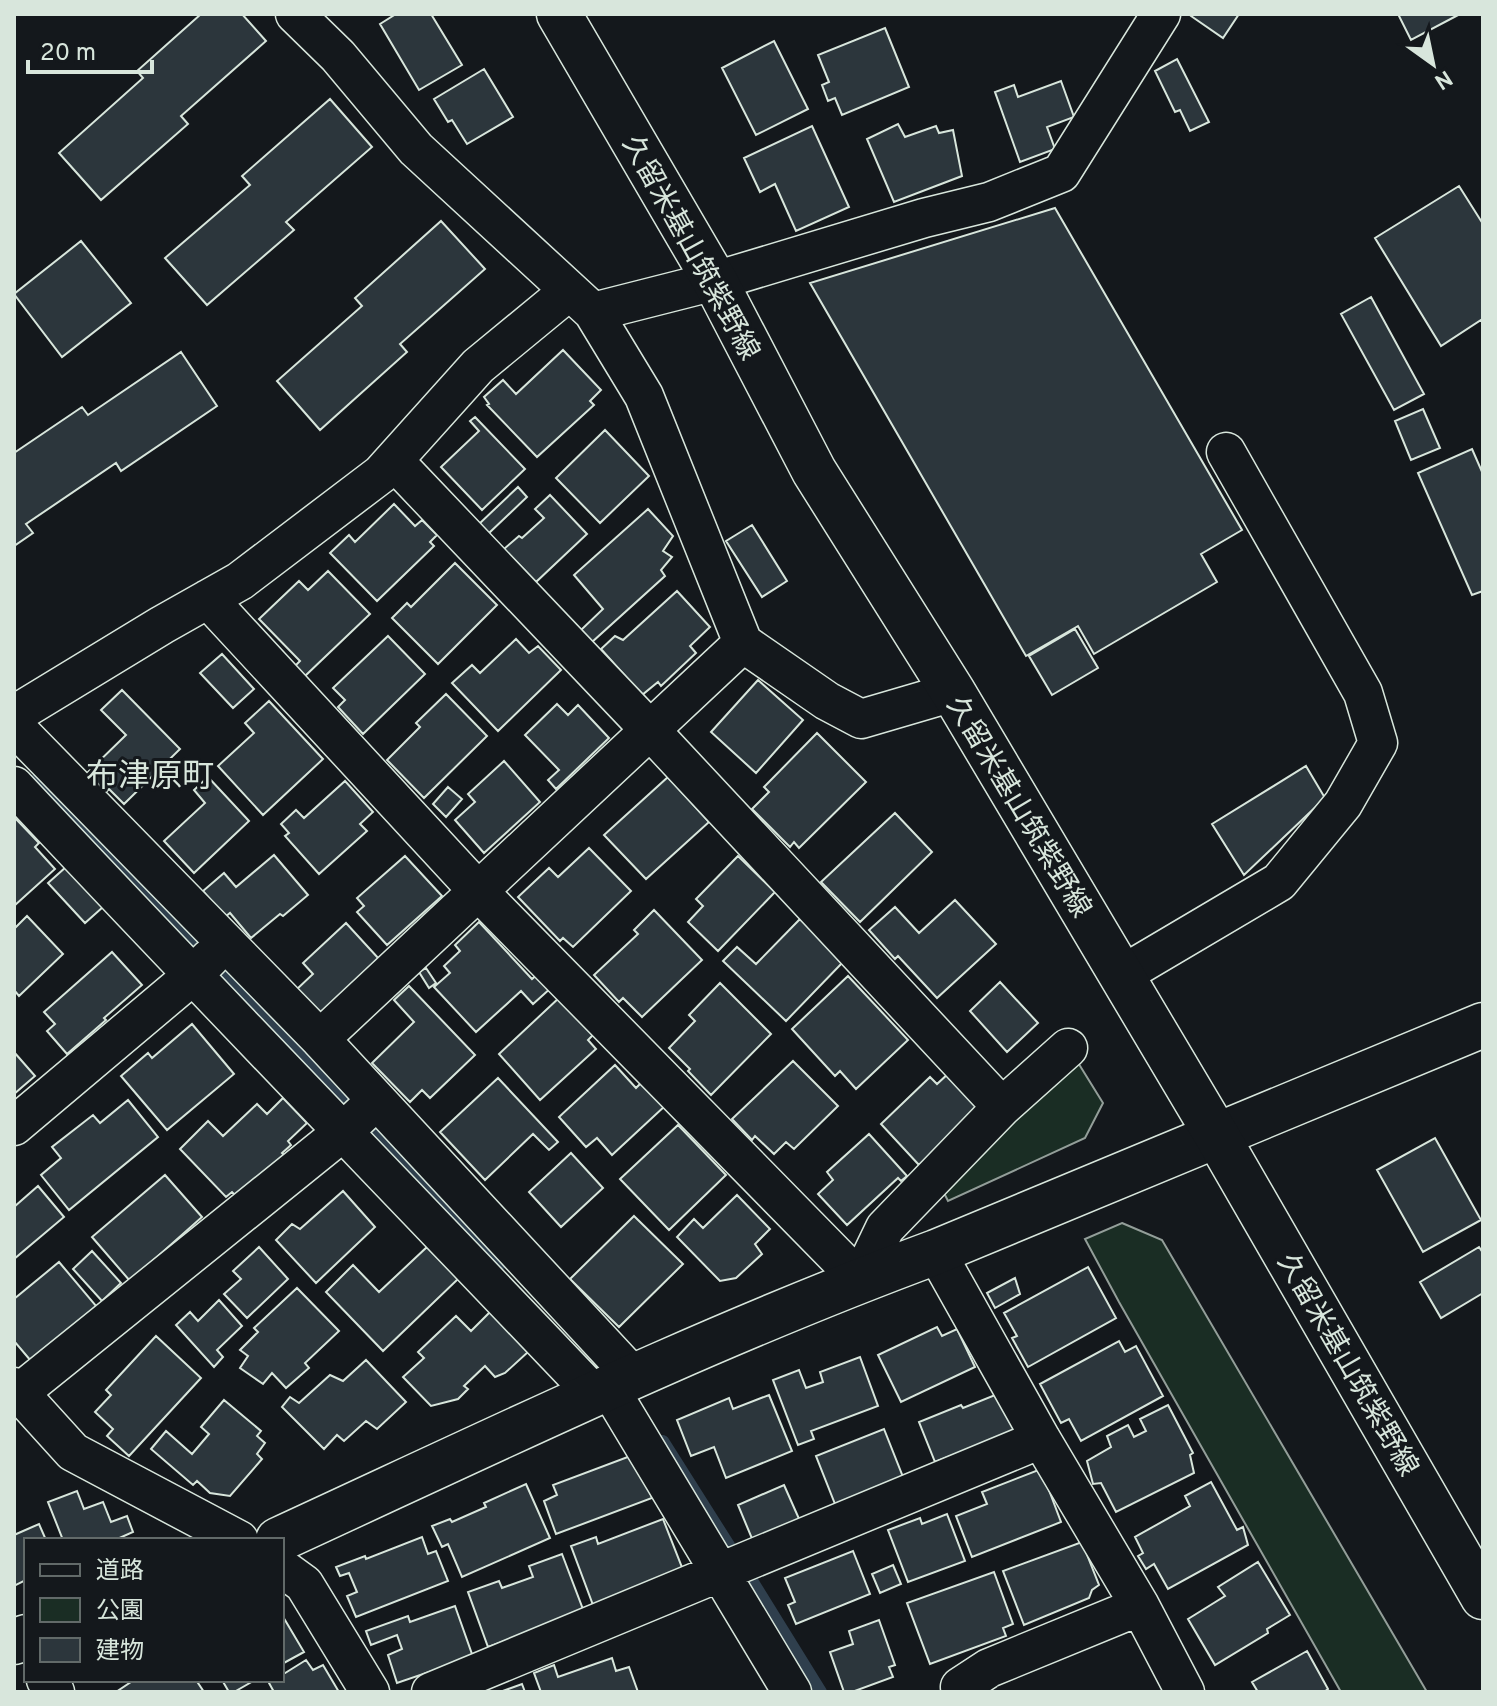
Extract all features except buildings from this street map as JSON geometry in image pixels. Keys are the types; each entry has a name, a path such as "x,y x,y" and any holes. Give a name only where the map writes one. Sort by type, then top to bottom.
{"main road":[{"name":"久留米基山筑紫野線","path":"559,14 715,281 814,471 953,692 1217,1136 1483,1597"},
{"path":"282,1538 612,1386 860,1280 936,1252 1483,1025"}],"street":[{"path":"295,14 338,56 416,149 581,302 644,396 743,643 827,701 861,719 953,692"},
{"path":"14,715 240,581 381,474 478,366 581,302 715,281 924,218 989,202 1061,173 1161,14"},
{"path":"1120,976 1279,882 1343,804 1378,743 1363,693 1226,452"},
{"path":"394,461 1002,1107"},
{"path":"208,599 479,892 860,1280 885,1228 1002,1107 1068,1048"},
{"path":"320,1039 743,643"},
{"path":"21,748 226,942 377,1100 612,1386 792,1692"},
{"path":"14,786 192,976 344,1131 612,1386"},
{"path":"14,1126 192,976 226,942"},
{"path":"235,1538 73,1452 16,1390 344,1131 377,1100"},
{"path":"936,1252 1140,1606 1185,1692"},
{"path":"431,1692 1041,1439"},
{"path":"284,1569 304,1584 370,1692"},
{"path":"962,1690 989,1668 1140,1606"}],"green space":[{"path":"1077,1061 1103,1103 1085,1138 948,1201 942,1189"},
{"path":"1122,1223 1162,1240 1427,1692 1341,1692 1085,1239"}],"waterway":[{"path":"36,780 199,948"},
{"path":"223,973 348,1104"},
{"path":"371,1128 502,1263"},
{"path":"663,1441 732,1550"},
{"path":"751,1579 821,1692"}],"district":[{"name":"布津原町","path":"150,775"}]}
